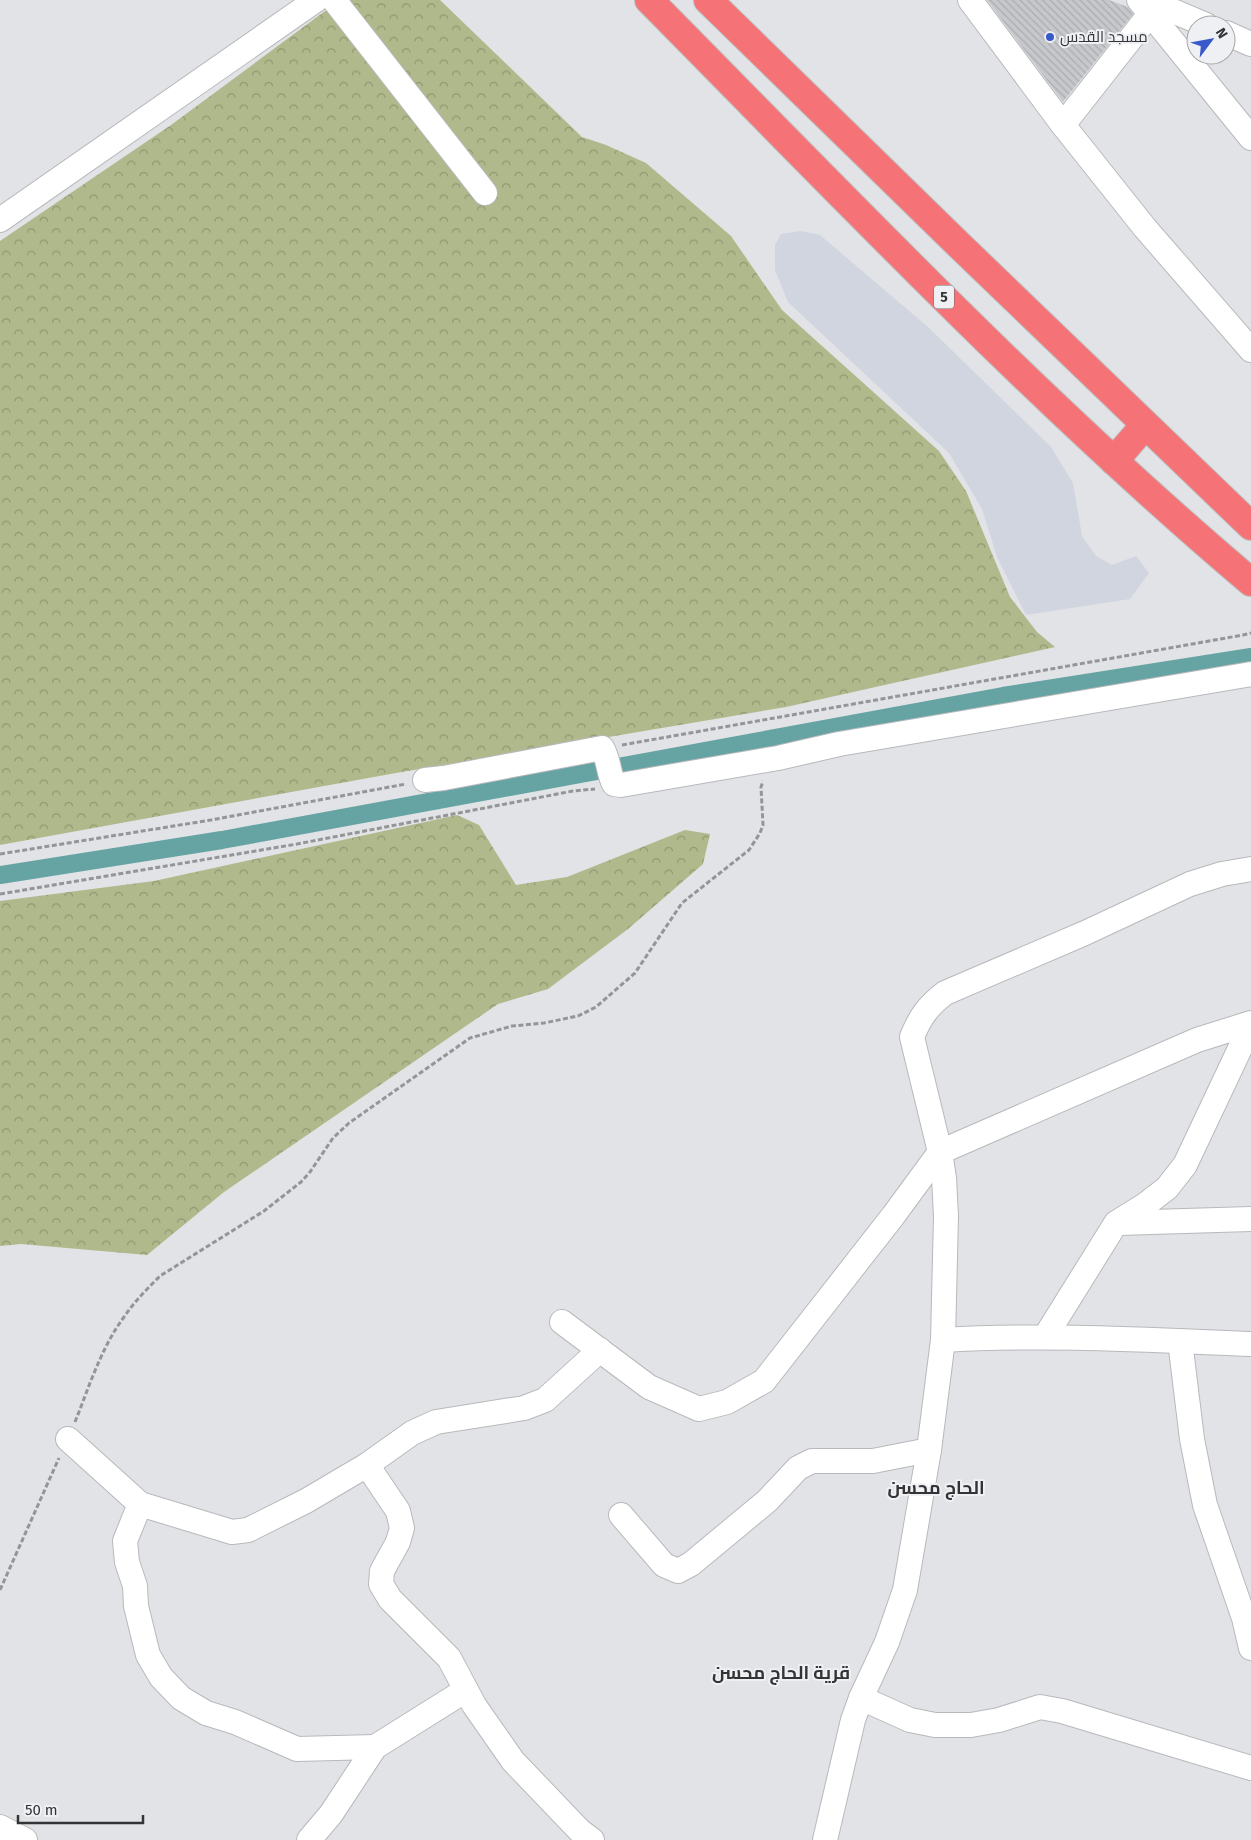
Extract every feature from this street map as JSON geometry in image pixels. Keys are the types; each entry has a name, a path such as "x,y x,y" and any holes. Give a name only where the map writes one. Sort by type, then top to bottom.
{"highway":[{"name":"5","path":"649,0 1016,368 1114,460 1251,582"},
{"path":"708,0 1251,526"},
{"path":"1114,460 1145,425"}],"street":[{"path":"2,216 316,0"},
{"path":"334,0 485,193"},
{"path":"720,0 740,31"},
{"path":"970,0 1063,125 1145,228 1251,350"},
{"path":"1063,125 1145,5"},
{"path":"1145,5 1186,18"},
{"path":"1145,5 1251,138"},
{"path":"1236,38 1251,44"},
{"path":"425,780 778,758 839,744 1251,674"},
{"path":"825,1840 853,1720 887,1642 905,1590 929,1450 943,1340 946,1216 944,1178 940,1152 912,1037 919,1020 930,1005 945,993 1085,933 1190,884 1222,874 1251,869"},
{"path":"562,1322 650,1387 699,1409 727,1402 764,1381 940,1152 1189,1043 1251,1024"},
{"path":"1045,1337 1116,1223 1145,1205 1167,1188 1185,1165 1251,1024"},
{"path":"1116,1223 1251,1220"},
{"path":"943,1340 1045,1337 1251,1344"},
{"path":"1180,1341 1192,1439 1205,1505 1244,1618 1251,1648"},
{"path":"68,1439 140,1504 232,1532 248,1530 306,1501 367,1465 412,1433 436,1422 524,1408 545,1400 600,1350"},
{"path":"621,1515 664,1564 678,1570 691,1564 767,1501 798,1468 812,1461 874,1461 929,1450"},
{"path":"367,1465 398,1511 402,1528 398,1542 382,1571 380,1584 390,1599 449,1658 474,1705 513,1761 580,1831 592,1840"},
{"path":"140,1504 124,1541 127,1562 135,1586 136,1606 148,1655 161,1677 181,1698 206,1712 235,1722 297,1749 375,1747"},
{"path":"309,1840 331,1814 375,1747 466,1690"},
{"path":"861,1698 910,1720 935,1725 971,1724 999,1720 1040,1708 1062,1711 1251,1768"},
{"path":"0,1827 25,1840"}],"path":[{"path":"0,894 297,844 573,791 602,789 610,768 1251,633"},
{"path":"0,1590 68,1439 106,1348 124,1317 160,1276 264,1211 301,1182 333,1138 350,1123 470,1038 512,1026 544,1023 578,1016 596,1007 635,973 682,903 749,850 757,839 763,825 761,787 766,772 778,758"},
{"path":"0,854 211,820 425,780"}],"shaded area":[{"path":"801,231 820,235 928,327 1051,447 1073,483 1082,536 1096,556 1112,565 1136,556 1149,573 1130,599 1026,615 997,557 982,509 949,453 788,302 775,270 775,245 781,234"}],"green space":[{"path":"340,0 440,0 582,137 606,145 646,163 731,236 782,310 939,451 966,491 1010,597 1037,632 1055,647 786,707 396,773 0,845 0,241 171,125"},
{"path":"457,815 479,825 516,885 567,877 685,830 710,834 703,864 628,929 548,989 498,1004 224,1192 147,1255 21,1244 0,1246 0,901 154,881"}],"building":[{"path":"987,0 1109,0 1128,7 1133,14 1063,102"}],"waterway":[{"path":"0,875 222,840 1003,696 1251,657"}],"place":[{"name":"مسجد القدس","path":"1050,37"}],"district":[{"name":"الحاج محسن","path":"936,1488"},
{"name":"قرية الحاج محسن","path":"781,1673"}]}
